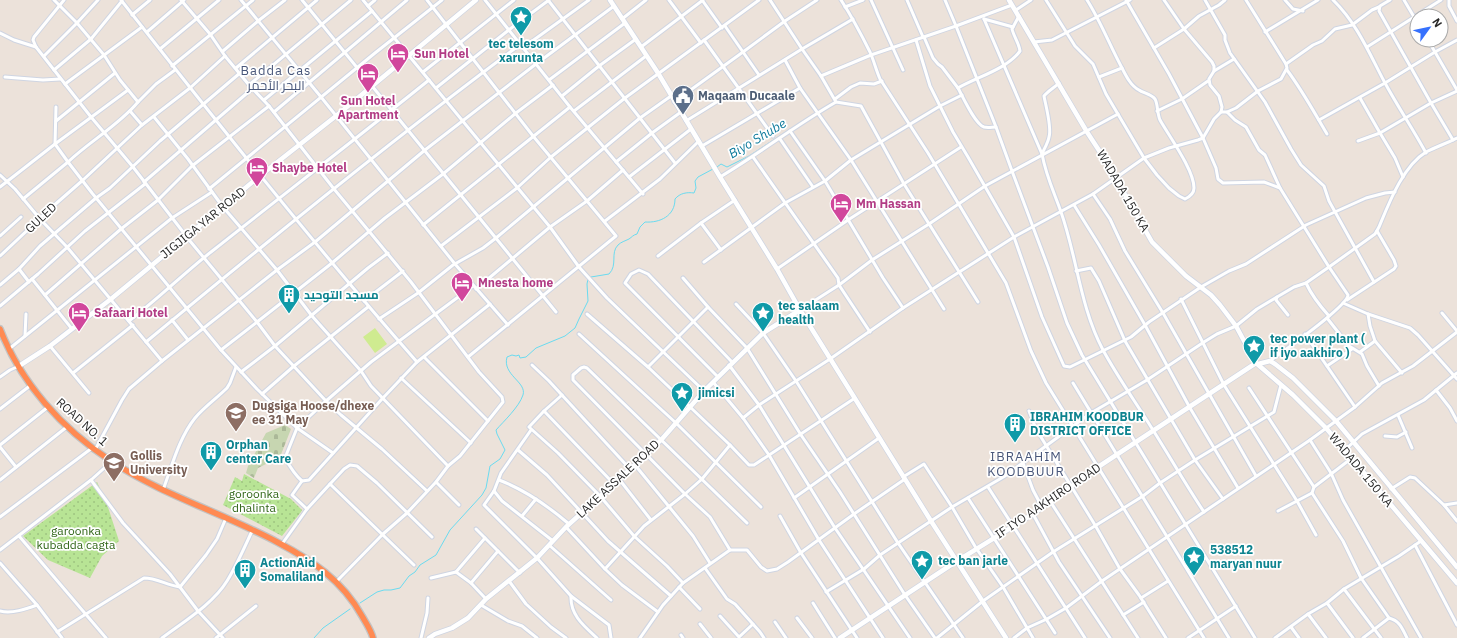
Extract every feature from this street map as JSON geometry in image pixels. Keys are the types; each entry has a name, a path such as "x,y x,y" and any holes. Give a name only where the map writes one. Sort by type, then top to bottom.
{"highway":[{"name":"ROAD NO. 1","path":"0,328 2,339 31,385 48,407 93,449 111,462 163,490 227,516 307,558 337,582 353,601 372,636"}],"street":[{"path":"54,0 77,23 104,54 115,73 138,102"},
{"path":"64,0 34,37 33,40 36,47 78,102 133,167 144,183 275,346 341,416 357,428 427,491"},
{"path":"44,56 98,0"},
{"path":"132,14 150,0"},
{"path":"160,49 219,0"},
{"path":"241,0 473,286 508,325"},
{"path":"172,66 252,0"},
{"path":"223,51 285,0"},
{"path":"302,0 460,195 544,295 556,312"},
{"path":"236,68 273,39 317,0"},
{"path":"249,85 351,0"},
{"path":"363,0 481,142 600,291 704,391"},
{"path":"368,6 375,0"},
{"path":"274,112 407,0"},
{"path":"427,0 533,136 616,234 616,237 468,357"},
{"path":"9,349 172,218 211,190 321,97 442,0"},
{"name":"JIGJIGA YAR ROAD","path":"19,366 50,346 110,299 261,175 373,86 476,0"},
{"path":"485,0 510,29 587,128 643,194"},
{"path":"423,72 514,0"},
{"path":"436,88 548,0 675,163"},
{"path":"524,47 589,0"},
{"path":"610,0 658,73 674,102 699,140 800,310 879,438 1006,638"},
{"path":"622,19 646,0"},
{"path":"668,0 700,43"},
{"path":"641,47 703,0 759,75"},
{"path":"441,246 517,188 551,157 625,98 759,0"},
{"path":"770,0 821,76 835,100 861,106 904,184 978,302"},
{"path":"674,102 784,21 817,0"},
{"path":"841,0 853,19 871,54 875,67 882,81 934,163 1006,283 1031,351 1046,383 1204,638"},
{"path":"845,7 863,0"},
{"path":"871,0 903,70"},
{"path":"907,0 933,58 958,88 981,126 996,127"},
{"path":"945,0 978,78 1048,266 1067,323 1085,360 1110,402 1255,638"},
{"name":"WADADA 150 KA","path":"1009,0 1115,177 1152,242 1186,276 1201,287 1220,305 1236,326 1257,364 1282,385 1326,428 1353,458 1457,583"},
{"path":"1016,10 1031,0"},
{"path":"1046,0 1075,46 1093,64 1106,94 1144,158 1169,188 1179,196 1185,199 1188,198 1193,192 1194,188 1189,171 1160,120 1155,100 1135,88 1122,68 1098,17 1087,0"},
{"path":"1164,0 1184,29 1212,62 1214,71"},
{"path":"1205,0 1225,35 1225,40 1230,53 1258,91 1301,165 1324,186 1327,197 1374,282"},
{"path":"1154,48 1184,29 1199,16 1225,0"},
{"path":"1246,0 1327,134"},
{"path":"1285,0 1293,9 1303,10"},
{"path":"1265,32 1318,0"},
{"path":"1333,0 1367,47 1385,83 1426,152"},
{"path":"1286,64 1313,45 1322,41 1335,29 1352,25 1372,10 1390,0"},
{"path":"1428,8 1441,0"},
{"path":"1448,0 1449,6 1457,20"},
{"path":"54,70 91,39 121,1 147,32 203,105 368,307 417,362"},
{"path":"147,32 182,1 210,34 225,56 274,112 317,168 388,253 479,372 502,397 503,402 460,456 448,466 436,482 407,513 383,534 337,582"},
{"path":"1034,42 1052,40 1127,1 1203,138 1216,168 1218,179 1222,183 1264,182 1280,188"},
{"path":"821,76 871,54 916,40 1012,5"},
{"path":"0,517 93,449 129,389 162,360 315,242 425,150 464,122 536,64 614,6"},
{"path":"1380,6 1379,11 1453,140"},
{"path":"264,100 372,11"},
{"path":"958,88 1004,65 1016,57 1020,51 1020,45 1014,36 1013,27 1019,15"},
{"path":"981,17 1013,27"},
{"path":"686,120 853,19"},
{"path":"984,19 1042,154 1046,174 1061,212 1089,318 1103,350 1204,512"},
{"path":"1367,47 1409,20"},
{"path":"549,80 625,23"},
{"path":"65,84 142,27"},
{"path":"0,33 14,40 36,47"},
{"path":"562,96 636,39"},
{"path":"704,40 773,136"},
{"path":"916,40 930,86 961,147 1014,237 1042,317 1064,366 1070,367 1103,350 1125,341 1181,299 1229,271 1246,264 1303,226 1366,198 1395,192"},
{"path":"1319,120 1335,110 1360,98 1411,66 1457,40"},
{"path":"146,342 370,159 521,44"},
{"path":"1358,141 1380,133 1431,103 1457,90 1433,48"},
{"name":"GULED","path":"0,256 84,180 116,148 142,125 190,88 225,56"},
{"path":"574,111 646,56"},
{"path":"1157,111 1182,99 1208,81 1214,71 1234,59"},
{"path":"785,60 800,88 851,160 944,309"},
{"path":"1099,77 1122,68"},
{"path":"23,199 130,111 156,84 175,70"},
{"path":"1221,112 1227,112 1236,108 1258,91 1281,79 1287,70"},
{"path":"56,121 115,73"},
{"path":"0,285 19,269 40,246 96,198 110,188 167,134 240,73"},
{"path":"5,77 43,80 60,79"},
{"path":"129,321 279,197 355,140 429,80"},
{"path":"720,177 753,157 817,113 851,87 860,83 874,84 882,81"},
{"path":"743,418 903,308 1032,226 1093,194 1115,177 1144,158 1203,138 1214,119 1221,112 1222,107 1219,96 1208,81"},
{"path":"1042,154 1050,136 1050,125 1044,96 1058,83"},
{"path":"221,350 295,293 516,113 553,85"},
{"path":"0,306 31,281 85,230 144,183 253,88"},
{"path":"702,146 800,88"},
{"path":"0,187 128,90"},
{"path":"704,262 785,203 825,181 851,160 909,124 962,95"},
{"path":"379,319 418,293 445,270 483,248 534,208 604,147 640,118 671,96"},
{"path":"1360,98 1395,158 1403,177"},
{"path":"45,295 121,229 158,200 192,166 230,138 269,106"},
{"path":"56,107 55,144 84,180 96,198 203,329 241,372 297,428 333,453"},
{"path":"423,225 570,107"},
{"path":"130,111 142,125"},
{"path":"616,162 681,112"},
{"path":"1227,112 1235,120 1246,126 1258,150 1265,155 1280,188 1348,295 1347,300"},
{"path":"800,310 839,285 872,260 902,242 985,186 1118,114"},
{"path":"154,117 223,206 277,270 312,316 361,370 371,386 382,399 448,466"},
{"path":"629,177 691,129"},
{"path":"790,131 825,181 872,260 903,308"},
{"path":"780,138 813,187"},
{"path":"826,592 864,569 880,555 952,507 988,487 1091,413 1148,380 1186,353 1217,334 1236,326 1257,309 1294,287 1306,283 1355,249 1377,231 1403,177 1415,161 1426,152 1457,138"},
{"path":"605,222 643,194 699,140"},
{"path":"777,269 876,201 961,147"},
{"path":"753,157 813,245 838,278 839,285 870,332"},
{"path":"476,289 550,227 587,201 623,170"},
{"path":"0,175 96,280 110,299 162,360"},
{"path":"1093,194 1110,219 1125,251 1163,313 1256,476"},
{"path":"658,256 701,223 735,200"},
{"path":"1074,205 1099,245 1190,408 1238,488"},
{"path":"0,236 21,217"},
{"path":"701,223 721,250"},
{"path":"1257,364 1270,361 1328,317 1347,300 1394,269 1396,264 1377,231"},
{"path":"241,372 312,316 349,283 388,253"},
{"path":"1076,271 1091,268 1099,281 1125,341 1195,460 1223,499"},
{"path":"19,269 45,295 72,329"},
{"path":"718,377 625,283 631,274 639,270 648,274 665,290 731,364 760,405 835,528 910,638"},
{"path":"364,301 403,272"},
{"path":"683,278 747,348 801,435 936,638 983,601 1053,552 1123,507 1143,496 1195,460 1274,412 1282,385"},
{"path":"1306,283 1319,305 1352,349 1360,352 1379,386"},
{"path":"302,481 296,476 285,458 297,428 361,370 473,286"},
{"path":"1277,297 1276,300 1288,314"},
{"path":"1181,299 1204,342 1224,385 1297,501 1316,535"},
{"path":"1343,303 1368,314 1410,328 1455,374 1457,379"},
{"path":"307,509 292,495 302,481 310,480 417,362 490,304"},
{"path":"736,304 763,333 796,382 898,543 963,638"},
{"path":"262,394 330,336 368,307"},
{"path":"648,367 708,307"},
{"name":"LAKE ASSALE ROAD","path":"429,638 435,634 452,628 468,618 486,600 537,558 568,526 662,439 704,391 747,348 763,333 800,310"},
{"path":"1014,638 1027,628 1066,608 1102,581 1310,440 1355,407 1379,386 1413,366 1457,332 1442,313"},
{"path":"25,336 26,314"},
{"path":"587,314 648,367 751,466 801,435 855,398"},
{"path":"1368,314 1375,341 1402,373"},
{"path":"172,320 188,340"},
{"path":"73,373 133,325"},
{"path":"578,334 676,423 761,507"},
{"path":"1305,334 1355,407"},
{"path":"1360,352 1375,341"},
{"path":"50,346 89,393"},
{"path":"1327,366 1352,349"},
{"path":"424,357 488,421"},
{"name":"WADADA 150 KA","path":"1270,361 1282,368 1336,421 1457,567"},
{"name":"IF IYO AAKHIRO ROAD","path":"840,638 976,548 1033,514 1098,467 1257,364"},
{"path":"532,365 562,395 630,469"},
{"path":"0,377 19,366"},
{"path":"163,490 181,444 195,418 227,388 236,366"},
{"path":"730,550 710,517 685,494 573,380 573,375 581,368 587,368 747,523"},
{"path":"1345,450 1362,434 1424,400 1455,374"},
{"path":"401,378 471,443"},
{"path":"713,382 743,418 769,455 819,540 883,638"},
{"path":"1073,383 1118,454 1229,638"},
{"path":"0,409 31,385"},
{"path":"1249,388 1290,453 1314,487"},
{"path":"1436,390 1450,408 1457,421"},
{"path":"562,395 529,427 531,430 500,473 499,480 494,491 484,505 537,558 571,596 609,625 611,638"},
{"path":"16,467 0,446 48,407"},
{"path":"544,411 614,484"},
{"path":"1029,411 1036,429 1072,485 1120,570 1144,602 1166,638"},
{"path":"1398,415 1412,448"},
{"path":"0,480 68,426"},
{"path":"531,430 558,453 600,496 634,536 683,583"},
{"path":"1385,436 1397,437 1406,432"},
{"path":"794,498 879,438"},
{"path":"1310,440 1332,474 1343,500 1421,638"},
{"path":"606,569 634,536 651,520 702,479 730,445"},
{"path":"518,450 547,475 620,552 671,596"},
{"path":"1278,511 1312,493 1314,487 1353,458"},
{"path":"0,550 91,480 111,462"},
{"path":"1023,463 1033,490 1042,507"},
{"path":"640,638 658,612 683,583 730,550 747,550 761,567 767,571 777,569 924,464 976,548 1003,587 1033,638"},
{"path":"282,544 307,509 344,469 350,465 357,466 377,483 432,537"},
{"path":"634,465 693,536 710,563"},
{"path":"1391,489 1410,477 1413,477 1444,504 1457,521"},
{"path":"619,479 651,520"},
{"path":"91,480 123,523 170,574 198,611 221,636"},
{"path":"499,480 513,485 550,508 622,585 658,612"},
{"path":"436,482 459,505"},
{"path":"330,484 414,565"},
{"path":"988,487 1086,638"},
{"path":"494,491 502,501 553,541"},
{"path":"1312,493 1343,541 1361,578 1389,618 1396,620 1407,638"},
{"path":"968,498 1055,633"},
{"path":"522,516 536,499"},
{"path":"1050,501 1138,638"},
{"path":"1444,504 1457,503"},
{"path":"1033,514 1053,552 1110,638"},
{"path":"180,587 217,539 227,516"},
{"path":"780,516 801,553 857,638"},
{"path":"162,638 198,611 220,590 227,581 253,529"},
{"path":"476,529 520,573"},
{"path":"20,536 106,638"},
{"path":"430,578 456,572 485,538"},
{"path":"1275,638 1308,614 1327,603 1344,589 1421,541"},
{"path":"549,545 611,600"},
{"path":"1415,545 1457,625"},
{"path":"471,583 498,551"},
{"path":"0,563 37,605 62,638"},
{"path":"705,568 728,599 735,604 764,638"},
{"path":"456,572 471,583 486,600"},
{"path":"57,632 144,578 154,578 164,583 180,587"},
{"path":"509,581 526,604 566,638"},
{"path":"1141,598 1168,581"},
{"path":"679,587 700,609"},
{"path":"1344,589 1381,638"},
{"path":"571,596 572,610 576,618 597,638"},
{"path":"421,638 427,613 428,598"},
{"path":"1123,615 1144,602"},
{"path":"813,603 835,638"},
{"path":"1327,603 1353,638"},
{"path":"0,611 12,612 37,605"},
{"path":"481,605 508,621 522,626 537,638"},
{"path":"216,638 221,636 256,606"},
{"path":"1188,638 1236,606"},
{"path":"1308,614 1326,638"},
{"path":"720,616 739,638 753,624"},
{"path":"797,618 812,638"},
{"path":"1363,638 1389,618"},
{"path":"775,622 786,638"},
{"path":"700,624 711,638"},
{"path":"1291,627 1299,638"}],"green space":[{"path":"375,328 387,344 375,353 363,337"},
{"path":"285,425 291,429 280,457 258,468 254,478 246,473 248,466 266,433"},
{"name":"goroonka dhalinta","path":"244,474 291,499 302,510 282,536 223,505 235,477 242,481"},
{"name":"garoonka kubadda cagta","path":"97,482 106,501 119,541 102,556 90,578 48,560 23,536"}],"waterway":[{"name":"Biyo Shube","path":"717,167 721,164 727,167 749,156 807,118"},
{"name":"Biyo Shube","path":"591,277 609,274 613,267 614,252 618,245 637,234 640,227 645,222 661,220 666,217 672,210 675,199 684,193 694,193 696,188 695,181 698,177 713,169"},
{"name":"Biyo Shube","path":"360,603 377,592 400,588 420,565 436,555 450,530 482,495 486,488 490,466 500,459 505,450 496,430 515,409 523,395 521,386 508,369 506,363 507,357 512,355 519,355 520,358 526,357 536,348 565,336 575,328 588,301 588,279"},
{"path":"314,638 323,628 350,609"}],"place":[{"name":"tec telesom xarunta","path":"521,36"},
{"name":"Sun Hotel","path":"398,74"},
{"name":"Sun Hotel Apartment","path":"368,94"},
{"name":"Maqaam Ducaale","path":"683,116"},
{"name":"Shaybe Hotel","path":"257,188"},
{"name":"Mm Hassan","path":"841,224"},
{"name":"Mnesta home","path":"462,302"},
{"name":"مسجد التوحيد","path":"289,314"},
{"name":"Safaari Hotel","path":"79,332"},
{"name":"tec salaam health","path":"763,332"},
{"name":"tec power plant ( if iyo aakhiro )","path":"1254,366"},
{"name":"jimicsi","path":"682,412"},
{"name":"Dugsiga Hoose/dhexe ee 31 May","path":"236,432"},
{"name":"IBRAHIM KOODBUR DISTRICT OFFICE","path":"1015,444"},
{"name":"Orphan center Care","path":"211,472"},
{"name":"Gollis University","path":"114,482"},
{"name":"538512 maryan nuur","path":"1194,576"},
{"name":"tec ban jarle","path":"922,580"},
{"name":"ActionAid Somaliland","path":"245,590"}],"district":[{"name":"Badda Cas البحر الأحمر","path":"276,78"},
{"name":"IBRAAHIM KOODBUUR","path":"1026,464"}]}
